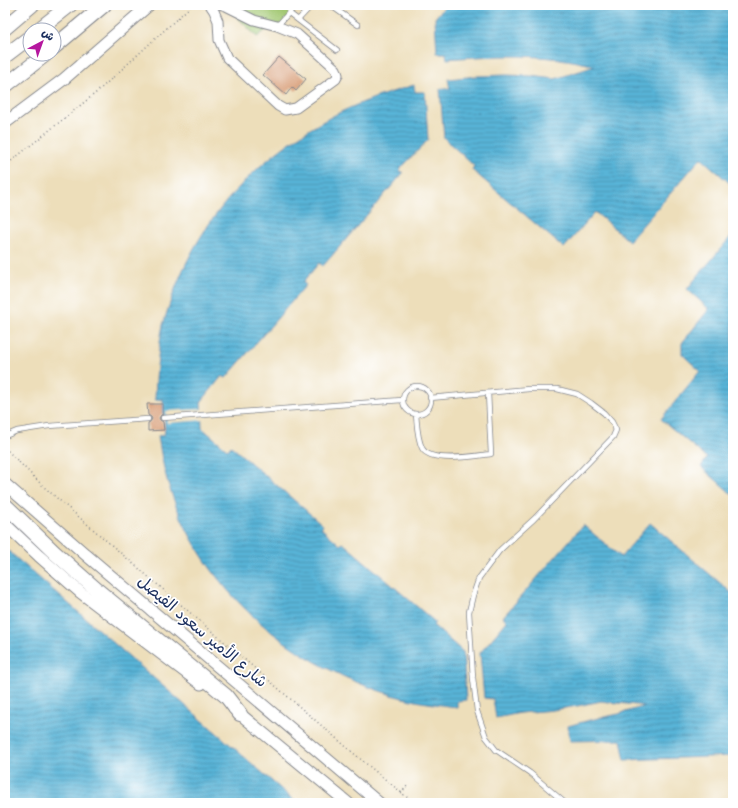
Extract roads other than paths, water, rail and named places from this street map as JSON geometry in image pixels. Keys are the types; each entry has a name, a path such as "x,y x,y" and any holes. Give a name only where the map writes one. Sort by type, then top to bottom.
{"main road":[{"path":"5,28 32,5"},
{"path":"48,22 70,5"},
{"path":"62,40 104,5"},
{"path":"5,56 22,43"},
{"path":"5,86 36,62"},
{"path":"5,505 55,553 97,590 226,696 240,714"}],"street":[{"path":"5,123 64,79 148,5"},
{"path":"210,5 218,21 219,40 227,58 278,106 285,110 296,108 333,81 338,75 336,69 297,34 277,26 254,20 222,5"},
{"name":"شارع الأمير سعود الفيصل","path":"5,484 379,803"},
{"path":"5,524 44,561 80,592 240,714 348,803"}],"lane":[{"path":"277,26 296,5"},
{"path":"298,20 312,5"},
{"path":"330,5 358,25"},
{"path":"288,13 338,50"},
{"path":"419,386 428,391 430,404 428,409 424,412 416,414 407,411 402,400 403,394 406,390 410,387 419,386"},
{"path":"430,398 529,389 556,389 577,394 591,403 604,413 612,422 616,430 613,437 534,519 500,550 479,578 472,595 469,612 473,678 477,711 486,737 496,750 530,773 565,803"},
{"path":"416,414 418,435 423,450 432,456 445,458 491,454 488,393"},
{"path":"163,418 402,400"},
{"path":"5,436 17,431 49,426 148,419"}],"water":[{"path":"446,5 733,5 733,186 701,158 629,241 595,212 564,248 472,170 474,166 444,138 440,89 450,89 448,79 506,75 555,79 595,66 559,59 521,56 447,59 446,53 437,53 435,18"},
{"path":"414,85 415,92 425,92 428,140 399,170 403,173 323,266 319,263 303,282 306,285 226,378 222,376 201,402 202,428 228,450 231,446 323,525 321,528 340,545 343,543 435,622 433,625 463,652 466,700 457,701 457,707 403,698 350,679 315,662 283,641 253,616 227,589 204,559 185,525 168,483 159,443 158,436 164,435 165,429 163,399 155,400 163,325 177,284 202,234 235,191 275,154 322,122 355,105"},
{"path":"733,234 733,495 701,467 707,458 661,419 700,371 682,354 682,343 709,309 687,289"},
{"path":"650,523 733,594 733,756 625,760 621,740 570,741 568,726 619,714 645,706 601,701 553,710 520,713 496,718 493,699 484,698 480,653 507,621 503,617 583,525 621,557"},
{"path":"5,548 297,803 5,803"}]}
